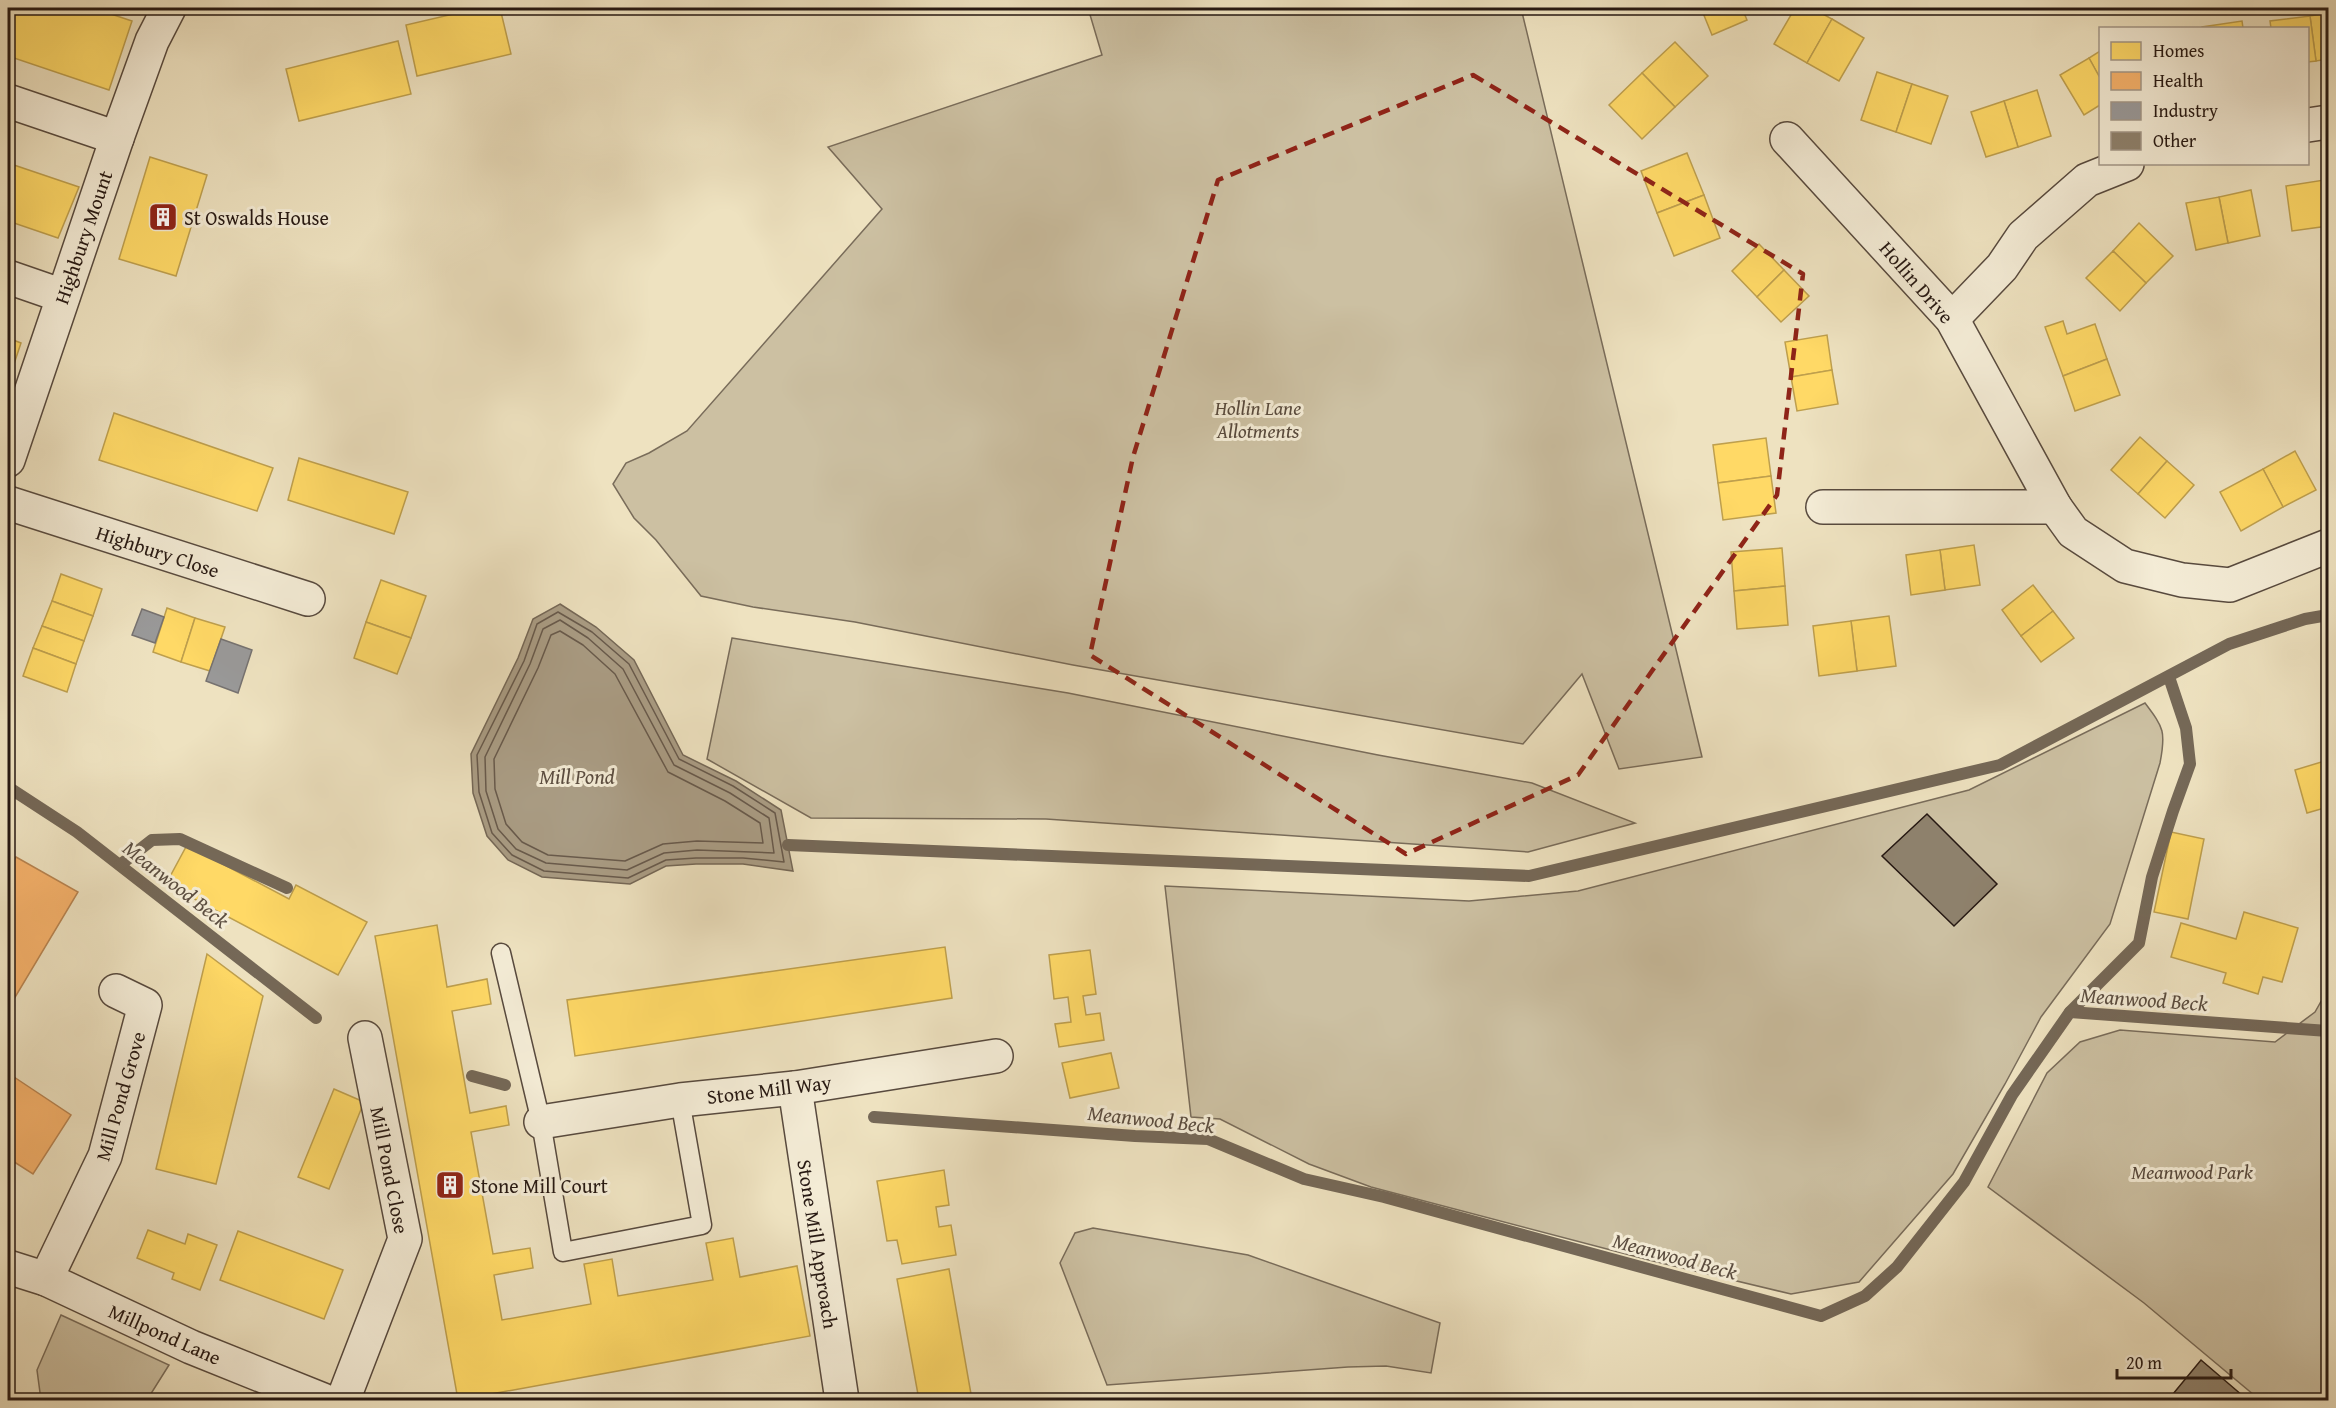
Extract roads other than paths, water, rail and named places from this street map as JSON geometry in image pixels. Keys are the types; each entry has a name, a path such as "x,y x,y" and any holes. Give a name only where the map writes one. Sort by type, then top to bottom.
{"street":[{"name":"Highbury Mount","path":"9,454 159,10"},
{"path":"8,101 117,138"},
{"path":"2309,125 2328,122"},
{"name":"Hollin Drive","path":"1787,139 1953,319 2055,507 2073,532 2126,566 2182,580 2230,585 2328,546"},
{"path":"1953,319 2002,267 2024,236 2086,180 2124,165"},
{"path":"8,277 63,296"},
{"name":"Highbury Close","path":"8,503 308,599"},
{"path":"1823,507 2055,507"},
{"name":"Mill Pond Grove","path":"46,1279 105,1156 145,1005 116,992"},
{"name":"Mill Pond Close","path":"343,1401 405,1239 365,1038"},
{"name":"Stone Mill Way","path":"541,1122 680,1100 795,1088 996,1056"},
{"name":"Stone Mill Approach","path":"795,1088 842,1401"},
{"name":"Millpond Lane","path":"8,1268 46,1279 191,1347 323,1401"}],"lane":[{"path":"501,953 541,1122 563,1252 702,1225 680,1100"}],"water":[{"name":"Mill Pond","path":"560,604 596,627 634,660 683,755 736,781 781,810 793,871 743,864 696,864 666,866 630,884 542,877 508,860 487,836 473,793 471,754 518,658 533,619"}],"waterway":[{"path":"788,845 1529,876 2000,765 2229,644 2305,619 2328,615"},
{"path":"2070,1012 2139,943 2152,877 2190,764 2186,728 2169,677"},
{"name":"Meanwood Beck","path":"8,787 77,832 316,1018"},
{"path":"120,865 152,840 180,839 287,888"},
{"name":"Meanwood Beck","path":"874,1117 1135,1136 1208,1139 1304,1179 1384,1197 1821,1316 1865,1296 1897,1267 1964,1182 2012,1095 2070,1012 2328,1031"},
{"name":"Meanwood Beck","path":"472,1076 505,1085"}],"place":[{"name":"St Oswalds House","path":"163,217"},
{"name":"Stone Mill Court","path":"450,1185"}],"park label":[{"name":"Hollin Lane Allotments","path":"1258,418"},
{"name":"Meanwood Park","path":"2192,1171"}]}
